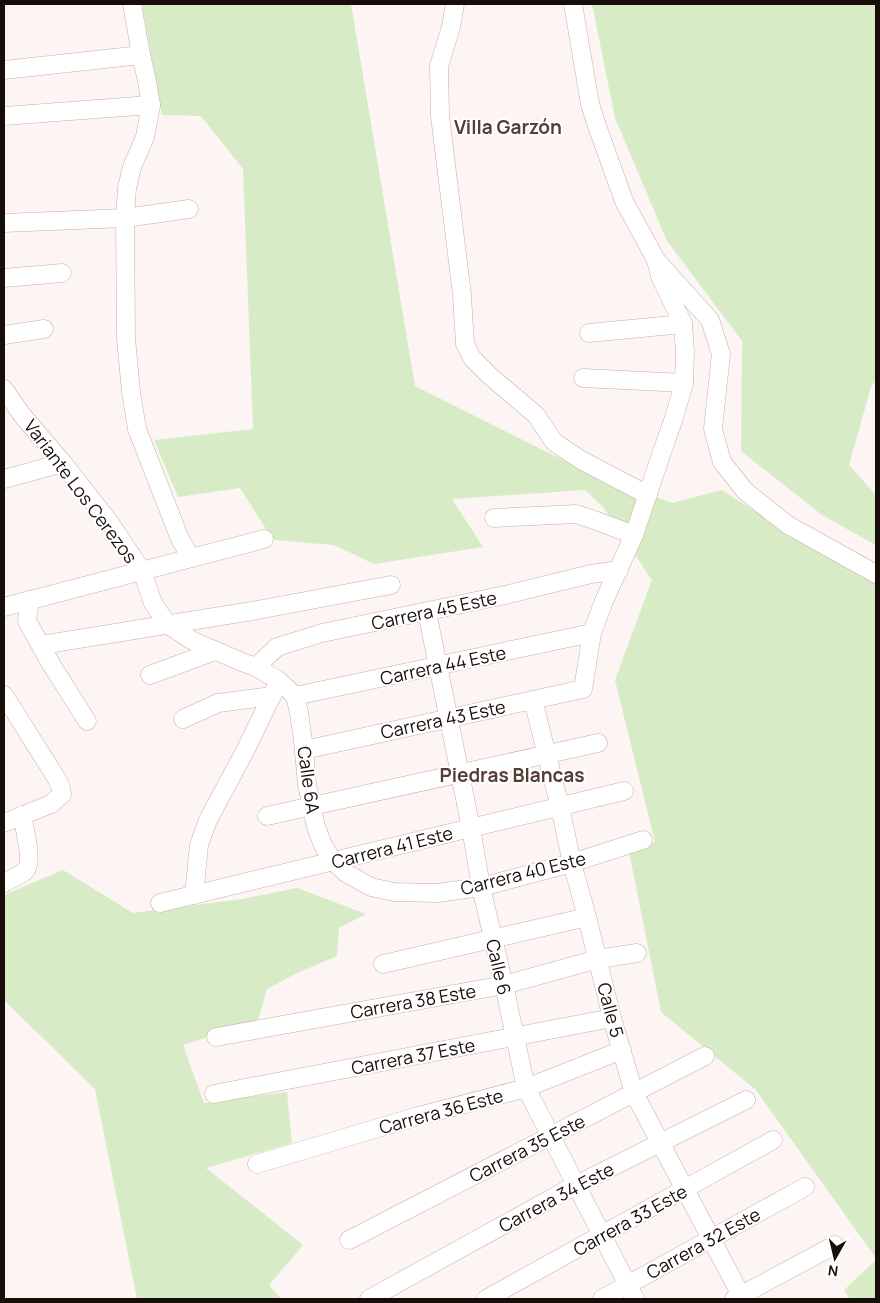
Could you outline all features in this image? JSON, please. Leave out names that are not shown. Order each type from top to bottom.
[{"type":"street","points":[[132,4],[151,105],[145,137],[132,167],[127,188],[126,338],[131,392],[137,429],[180,539],[191,558]]},
{"type":"street","points":[[455,4],[451,27],[439,66],[440,116],[462,294],[465,344],[472,358],[490,376],[536,415],[554,442],[582,460],[648,494]]},
{"type":"street","points":[[573,4],[590,104],[624,201],[656,260],[710,320],[721,354],[713,429],[722,462],[745,491],[788,525],[876,574]]},
{"type":"street","points":[[4,70],[141,55]]},
{"type":"street","points":[[4,116],[151,105]]},
{"type":"street","points":[[4,223],[126,218],[189,209]]},
{"type":"street","points":[[592,633],[604,601],[634,535],[684,383],[685,352],[683,324],[660,276],[656,260]]},
{"type":"street","points":[[4,278],[62,273]]},
{"type":"street","points":[[590,333],[683,324]]},
{"type":"street","points":[[4,335],[44,329]]},
{"type":"street","points":[[583,378],[684,383]]},
{"type":"street","name":"Variante Los Cerezos","points":[[4,389],[22,415],[110,523],[142,571],[153,603],[168,625],[193,642],[256,667],[275,689],[294,696]]},
{"type":"street","points":[[4,479],[63,463]]},
{"type":"street","points":[[494,518],[576,514],[634,535]]},
{"type":"street","points":[[4,607],[264,539]]},
{"type":"street","name":"Carrera 45 Este","points":[[256,667],[277,647],[322,633],[505,595],[591,574],[619,570]]},
{"type":"street","points":[[41,645],[252,612],[391,585]]},
{"type":"street","points":[[30,600],[27,621],[51,664],[87,720]]},
{"type":"street","name":"Calle 6","points":[[427,612],[471,828],[481,887],[526,1088],[631,1292]]},
{"type":"street","name":"Carrera 44 Este","points":[[294,696],[592,633]]},
{"type":"street","name":"Carrera 43 Este","points":[[304,750],[582,689],[592,633]]},
{"type":"street","points":[[150,675],[215,651]]},
{"type":"street","points":[[183,719],[218,703],[275,689]]},
{"type":"street","points":[[194,895],[199,845],[208,820],[246,750],[275,689]]},
{"type":"street","points":[[4,695],[61,788],[62,794],[51,804],[4,823]]},
{"type":"street","name":"Calle 6A","points":[[294,696],[299,713],[307,784],[316,827],[323,845],[333,861]]},
{"type":"street","name":"Calle 5","points":[[533,700],[572,863],[612,1018],[634,1093],[710,1238],[739,1298]]},
{"type":"street","points":[[267,816],[598,743]]},
{"type":"street","name":"Carrera 41 Este","points":[[160,903],[624,791]]},
{"type":"street","points":[[4,883],[25,871],[29,866],[22,815]]},
{"type":"street","name":"Carrera 40 Este","points":[[333,861],[346,873],[371,887],[394,892],[437,893],[481,887],[572,863],[643,840]]},
{"type":"street","points":[[383,964],[587,917]]},
{"type":"street","name":"Carrera 38 Este","points":[[216,1037],[504,985],[598,959],[637,953]]},
{"type":"street","name":"Carrera 37 Este","points":[[214,1094],[612,1018]]},
{"type":"street","name":"Carrera 36 Este","points":[[257,1164],[414,1117],[526,1088],[622,1050]]},
{"type":"street","name":"Carrera 35 Este","points":[[349,1240],[705,1056]]},
{"type":"street","name":"Carrera 34 Este","points":[[369,1299],[576,1185],[746,1100]]},
{"type":"street","name":"Carrera 33 Este","points":[[486,1299],[773,1140]]},
{"type":"street","name":"Carrera 32 Este","points":[[602,1299],[631,1292],[710,1238],[805,1187]]},
{"type":"street","points":[[739,1298],[835,1245]]},
{"type":"green space","points":[[142,4],[351,4],[415,386],[569,463],[672,503],[722,490],[770,521],[876,582],[876,1258],[756,1090],[661,1012],[629,852],[655,842],[615,680],[652,580],[603,507],[585,490],[452,499],[483,547],[374,564],[334,545],[273,540],[240,488],[178,497],[154,440],[253,429],[243,169],[201,116],[162,115]]},
{"type":"green space","points":[[592,4],[876,4],[876,380],[871,387],[849,465],[876,495],[876,545],[822,515],[741,451],[742,341],[667,241],[615,118]]},
{"type":"green space","points":[[63,870],[133,913],[242,899],[297,888],[366,914],[339,928],[337,956],[295,974],[267,989],[258,1020],[183,1045],[204,1103],[287,1092],[292,1143],[206,1168],[303,1245],[269,1285],[281,1299],[137,1299],[95,1089],[4,1000],[4,895]]},
{"type":"green space","points":[[876,1260],[876,1299],[850,1299],[844,1290]]},
{"type":"district","name":"Villa Garzón","points":[[508,127]]},
{"type":"district","name":"Piedras Blancas","points":[[512,775]]}]
